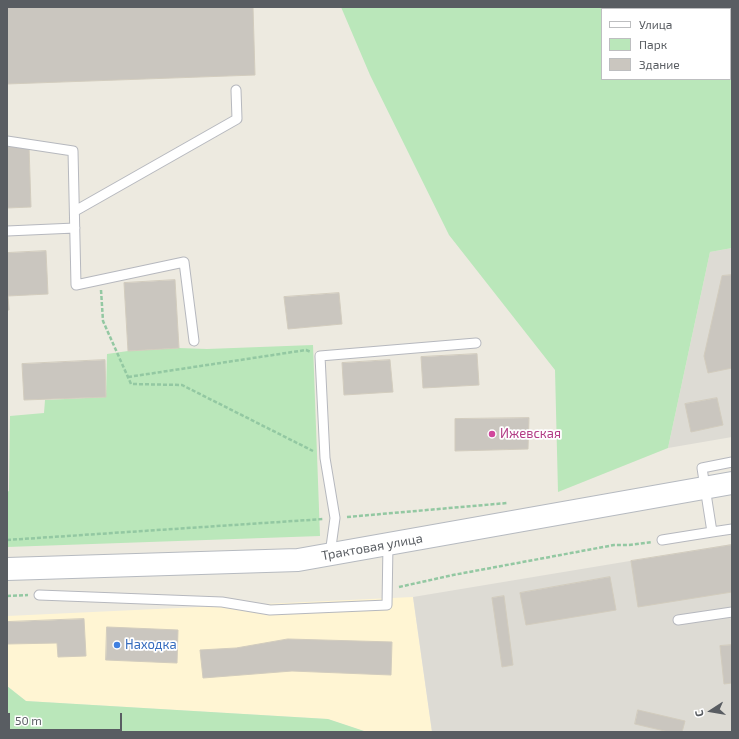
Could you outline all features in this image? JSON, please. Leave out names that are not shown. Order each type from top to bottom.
[{"type":"street","name":"Трактовая улица","points":[[7,569],[298,560],[732,483]]},
{"type":"lane","points":[[75,211],[237,119],[236,90]]},
{"type":"lane","points":[[7,141],[73,151],[76,285],[184,262],[194,341]]},
{"type":"lane","points":[[7,231],[75,228]]},
{"type":"lane","points":[[330,554],[335,518],[325,458],[320,356],[476,343]]},
{"type":"lane","points":[[712,532],[702,468],[732,462]]},
{"type":"lane","points":[[662,540],[732,529]]},
{"type":"lane","points":[[39,595],[222,602],[270,610],[387,605],[388,544]]},
{"type":"lane","points":[[678,620],[732,612]]},
{"type":"path","points":[[100,280],[103,321],[131,384],[182,385],[325,458]]},
{"type":"path","points":[[128,377],[306,350],[320,356]]},
{"type":"path","points":[[7,540],[302,521],[507,503]]},
{"type":"path","points":[[388,590],[453,575],[614,545],[629,545],[662,540]]},
{"type":"path","points":[[7,596],[39,595]]},
{"type":"shaded area","points":[[732,248],[732,437],[668,448],[710,252]]},
{"type":"shaded area","points":[[732,544],[732,732],[432,732],[413,597]]},
{"type":"shaded area","points":[[413,597],[432,732],[367,732],[328,719],[26,701],[7,686],[7,616]]},
{"type":"green space","points":[[341,7],[732,7],[732,248],[710,252],[668,448],[558,492],[555,370],[449,235],[370,75]]},
{"type":"green space","points":[[313,345],[320,536],[7,547],[7,492],[9,491],[10,416],[44,413],[45,400],[106,397],[107,354],[128,351],[179,348],[207,349]]},
{"type":"green space","points":[[7,686],[26,701],[328,719],[367,732],[7,732]]},
{"type":"building","points":[[7,7],[253,7],[255,75],[7,84]]},
{"type":"building","points":[[29,146],[31,207],[7,208],[7,147]]},
{"type":"building","points":[[46,251],[48,294],[8,296],[9,310],[7,310],[7,253]]},
{"type":"building","points":[[732,275],[732,368],[708,373],[704,356],[722,276]]},
{"type":"building","points":[[175,280],[179,348],[128,351],[124,283]]},
{"type":"building","points":[[339,293],[342,324],[288,329],[284,297]]},
{"type":"building","points":[[477,354],[479,385],[423,388],[421,357]]},
{"type":"building","points":[[105,360],[106,397],[24,400],[22,364]]},
{"type":"building","points":[[390,360],[393,392],[344,395],[342,363]]},
{"type":"building","points":[[717,398],[723,425],[691,432],[685,404]]},
{"type":"building","name":"Ижевская","points":[[529,418],[528,449],[455,451],[455,419]]},
{"type":"building","points":[[732,545],[732,592],[638,607],[631,561]]},
{"type":"building","points":[[610,577],[616,610],[526,625],[520,593]]},
{"type":"building","points":[[504,596],[513,665],[502,667],[492,598]]},
{"type":"building","points":[[84,619],[86,656],[58,657],[57,643],[7,644],[7,622]]},
{"type":"building","points":[[107,627],[178,630],[177,663],[106,660]]},
{"type":"building","points":[[288,639],[392,642],[391,675],[292,671],[203,678],[200,650],[236,648]]},
{"type":"building","points":[[732,645],[732,683],[724,684],[720,646]]},
{"type":"building","points":[[638,710],[685,721],[682,732],[669,732],[635,724]]},
{"type":"place","name":"Ижевская","points":[[492,434]]},
{"type":"place","name":"Находка","points":[[117,645]]}]
